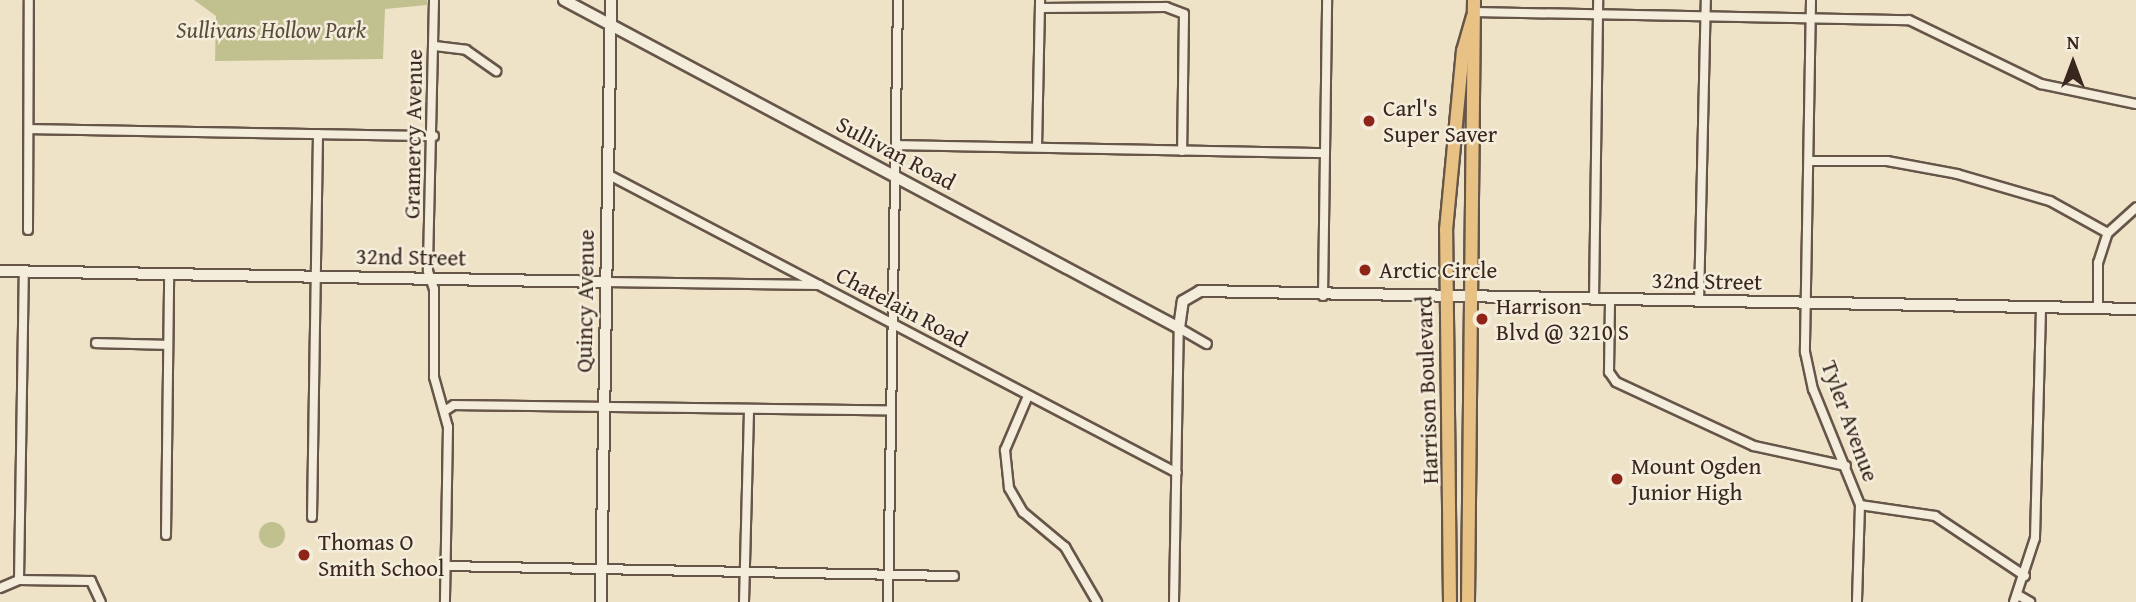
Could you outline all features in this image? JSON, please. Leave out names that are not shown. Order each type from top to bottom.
[{"type":"main road","name":"Harrison Boulevard","points":[[1450,602],[1444,298],[1463,51],[1474,6]]},
{"type":"main road","name":"Harrison Boulevard","points":[[1468,602],[1474,298],[1474,6]]},
{"type":"street","points":[[28,230],[29,0]]},
{"type":"street","name":"Gramercy Avenue","points":[[434,0],[431,279],[434,377],[446,410],[445,602]]},
{"type":"street","name":"Sullivan Road","points":[[564,0],[1207,344]]},
{"type":"street","name":"Quincy Avenue","points":[[601,602],[611,0]]},
{"type":"street","points":[[888,602],[898,0]]},
{"type":"street","points":[[1323,296],[1326,0]]},
{"type":"street","points":[[1594,300],[1598,0]]},
{"type":"street","points":[[1699,302],[1706,0]]},
{"type":"street","name":"Tyler Avenue","points":[[1811,0],[1805,352],[1813,389],[1860,505],[1857,602]]},
{"type":"street","points":[[1037,147],[1040,4],[1166,8],[1184,14],[1182,151]]},
{"type":"street","points":[[1474,6],[1598,14],[1909,20],[2041,84],[2136,104]]},
{"type":"street","points":[[435,46],[467,50],[496,71]]},
{"type":"street","points":[[29,129],[433,136]]},
{"type":"street","points":[[312,517],[318,134]]},
{"type":"street","points":[[896,145],[1325,153]]},
{"type":"street","points":[[1809,161],[1887,161],[1957,174],[2050,201],[2108,233]]},
{"type":"street","name":"Chatelain Road","points":[[609,175],[1177,473]]},
{"type":"street","points":[[2098,308],[2098,263],[2108,233],[2136,208]]},
{"type":"street","name":"32nd Street","points":[[0,271],[821,285]]},
{"type":"street","points":[[19,580],[24,272]]},
{"type":"street","points":[[166,535],[169,274]]},
{"type":"street","name":"32nd Street","points":[[1179,328],[1183,302],[1193,292],[2136,309]]},
{"type":"street","points":[[1610,301],[1609,372],[1616,382],[1754,446],[1846,466]]},
{"type":"street","points":[[2030,602],[2016,598],[2035,538],[2041,309]]},
{"type":"street","points":[[1174,602],[1179,328]]},
{"type":"street","points":[[96,343],[168,345]]},
{"type":"street","points":[[1028,396],[1004,450],[1009,488],[1023,512],[1065,547],[1097,602]]},
{"type":"street","points":[[446,410],[454,405],[749,412],[891,410]]},
{"type":"street","points":[[744,602],[749,412]]},
{"type":"street","points":[[1860,505],[1935,516],[2025,576]]},
{"type":"street","points":[[445,566],[954,576]]},
{"type":"street","points":[[0,588],[19,580],[91,581],[101,602]]},
{"type":"green space","name":"Sullivans Hollow Park","points":[[194,0],[427,0],[427,5],[385,9],[383,59],[215,61],[216,16]]},
{"type":"green space","points":[[272,522],[281,526],[285,535],[281,544],[272,548],[263,544],[259,535],[263,526]]},
{"type":"place","name":"Carl's Super Saver","points":[[1369,121]]},
{"type":"place","name":"Arctic Circle","points":[[1365,270]]},
{"type":"place","name":"Harrison Blvd @ 3210 S","points":[[1482,319]]},
{"type":"place","name":"Mount Ogden Junior High","points":[[1617,479]]},
{"type":"place","name":"Thomas O Smith School","points":[[304,555]]}]
